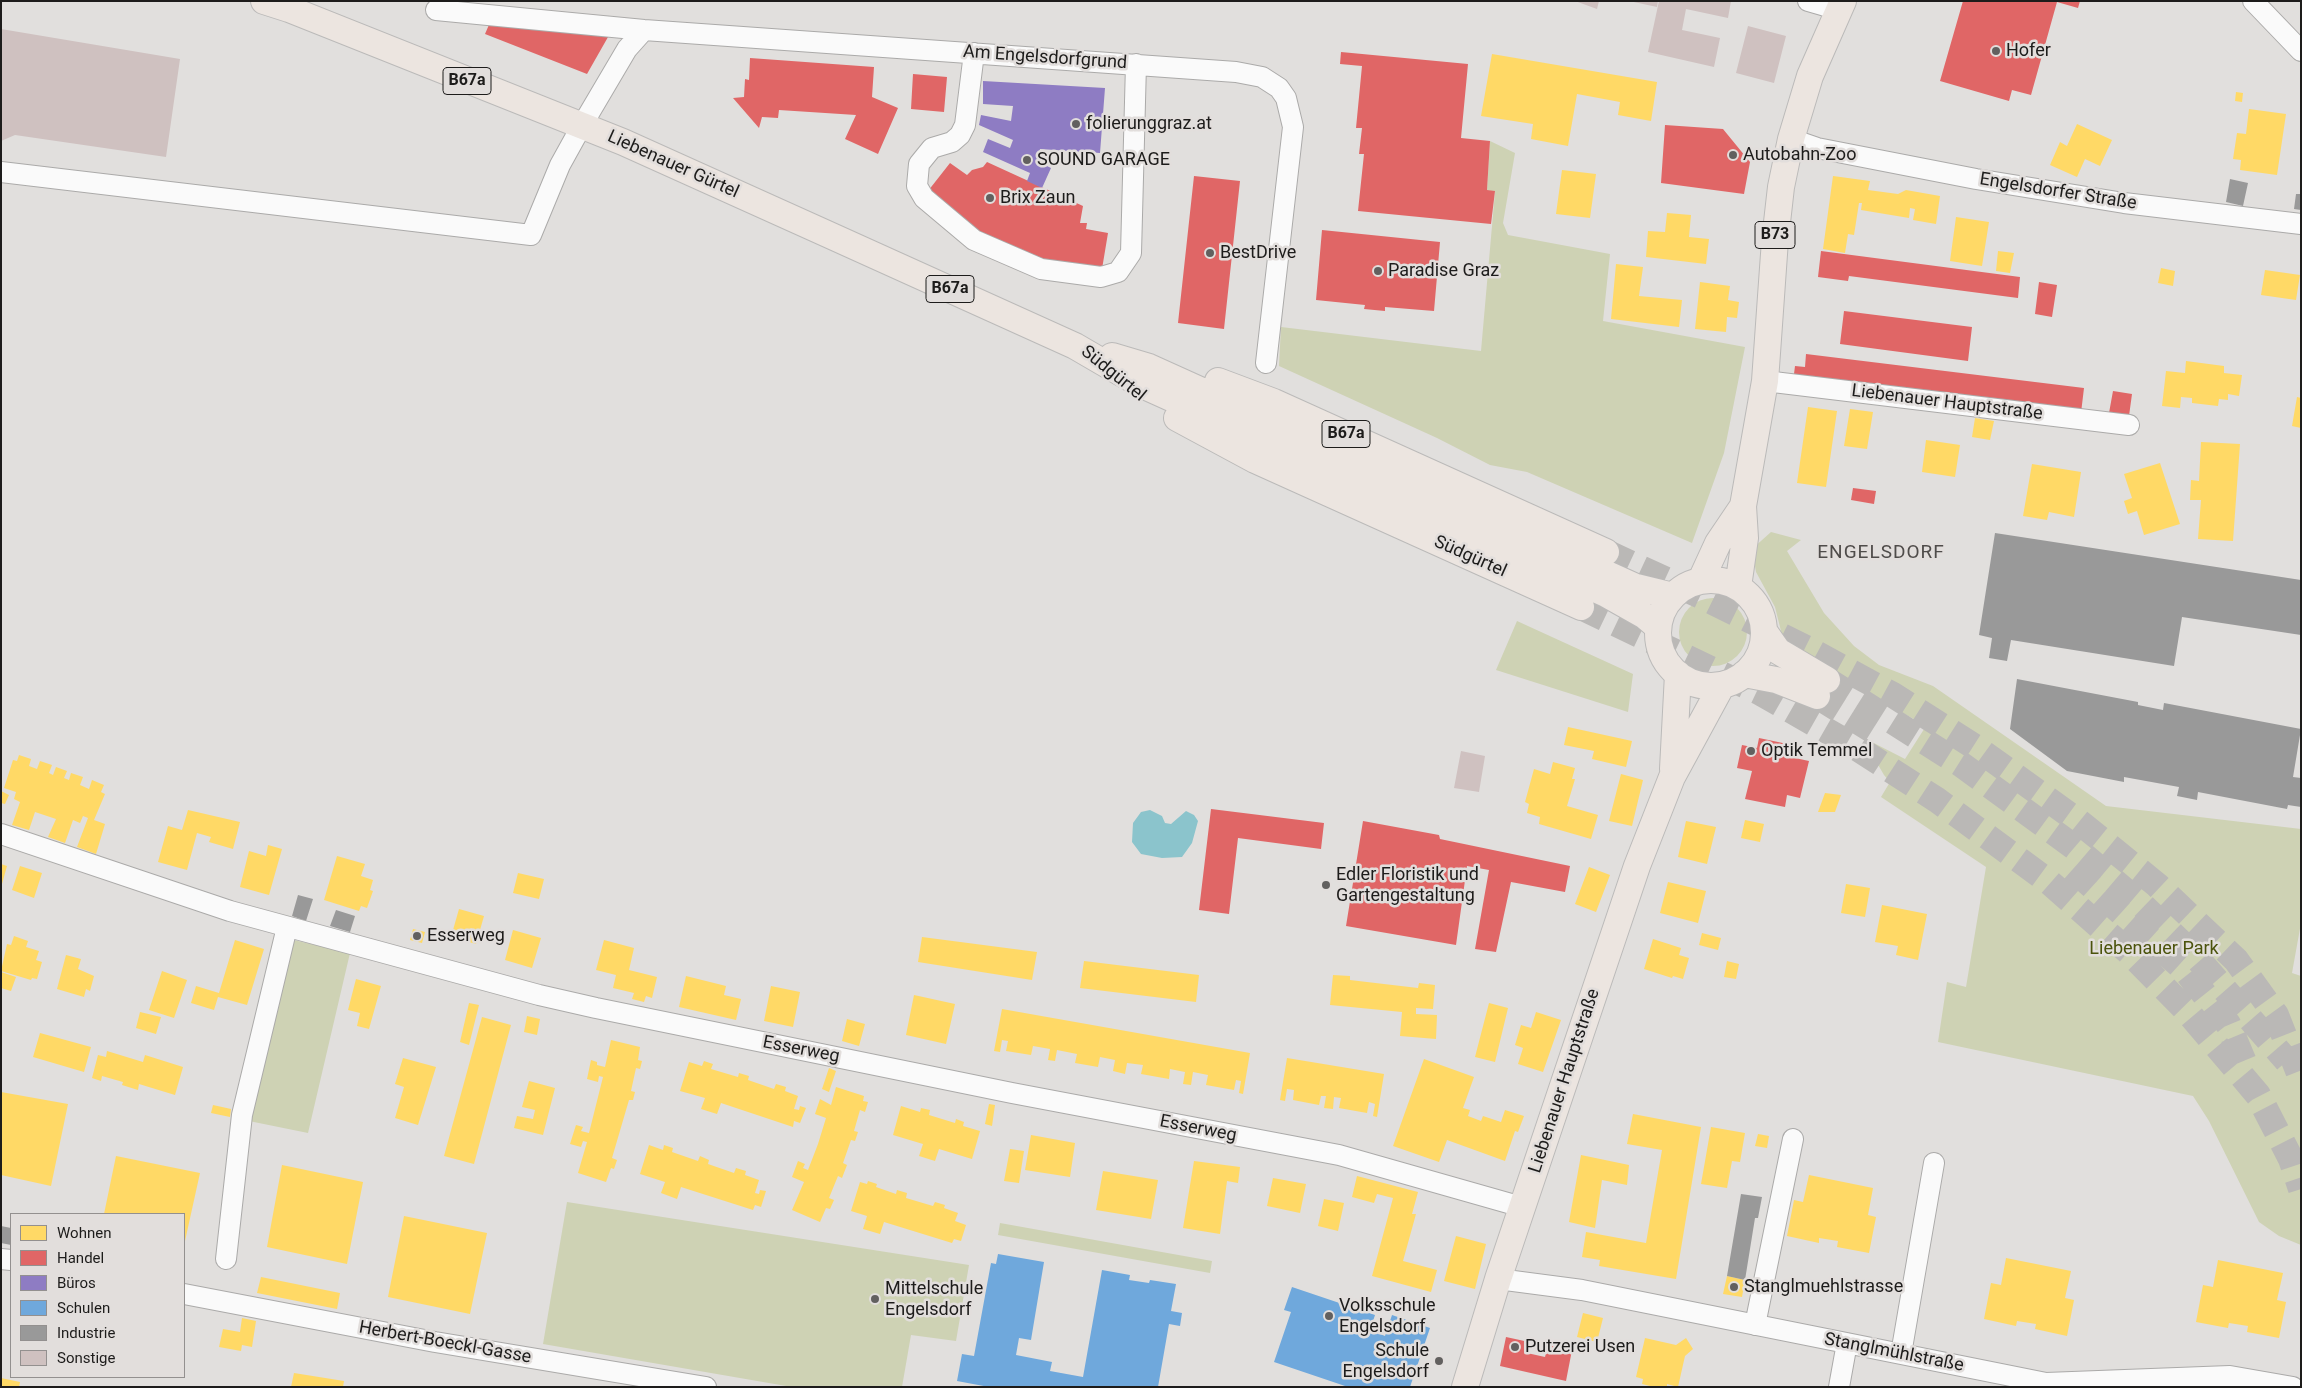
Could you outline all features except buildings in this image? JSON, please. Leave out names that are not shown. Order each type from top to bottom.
[{"type":"main road","name":"Liebenauer Gürtel","points":[[264,1],[289,9],[632,146],[1075,346]]},
{"type":"main road","name":"B73","points":[[1738,587],[1745,538],[1743,506],[1765,381],[1775,240],[1781,186],[1791,139],[1810,76],[1841,6]]},
{"type":"main road","name":"Südgürtel","points":[[1075,346],[1153,356],[1274,402],[1606,552]]},
{"type":"main road","name":"Südgürtel","points":[[1075,346],[1138,397],[1255,460],[1581,607]]},
{"type":"main road","points":[[1075,346],[1149,367],[1636,587],[1673,596]]},
{"type":"main road","points":[[1075,346],[1142,385],[1606,594],[1646,616],[1658,627]]},
{"type":"main road","name":"B73","points":[[1701,580],[1718,543],[1743,506]]},
{"type":"main road","points":[[1733,680],[1755,663],[1762,649],[1764,631],[1758,607],[1749,595],[1738,587],[1726,582],[1701,580],[1681,589],[1673,596],[1663,610],[1658,627],[1662,653],[1678,674],[1698,684],[1733,680],[1776,680],[1822,688],[1778,651],[1764,631]]},
{"type":"main road","name":"Liebenauer Hauptstraße","points":[[1672,777],[1678,674]]},
{"type":"main road","name":"Liebenauer Hauptstraße","points":[[1465,1387],[1498,1279],[1637,866],[1672,777],[1733,680]]},
{"type":"street","points":[[1808,1],[1841,6]]},
{"type":"street","points":[[2253,1],[2301,50]]},
{"type":"street","name":"Am Engelsdorfgrund","points":[[436,10],[644,30],[1136,64],[1252,74],[1271,81],[1286,98],[1292,119],[1292,146],[1266,363]]},
{"type":"street","points":[[1,172],[531,235],[560,165],[581,126],[627,49],[644,30]]},
{"type":"street","points":[[974,53],[965,125],[960,135],[952,142],[932,148],[919,164],[917,186],[924,198],[974,240],[1041,269],[1101,278],[1118,272],[1131,253],[1136,64]]},
{"type":"street","name":"Engelsdorfer Straße","points":[[1791,139],[1818,148],[1976,179],[2124,203],[2301,224]]},
{"type":"street","name":"Liebenauer Hauptstraße","points":[[1765,381],[2129,425]]},
{"type":"street","name":"Esserweg","points":[[1,834],[230,911],[596,1008],[1012,1093],[1339,1155],[1522,1207]]},
{"type":"street","points":[[226,1259],[242,1115],[287,926]]},
{"type":"street","points":[[1755,1325],[1793,1139]]},
{"type":"street","points":[[1901,1354],[1934,1164]]},
{"type":"street","name":"Stanglmühlstraße","points":[[1498,1279],[1582,1290],[2046,1383],[2230,1376],[2293,1387]]},
{"type":"street","name":"Herbert-Boeckl-Gasse","points":[[185,1294],[426,1340],[706,1387]]},
{"type":"street","points":[[1839,1387],[1847,1344]]},
{"type":"green space","points":[[1490,141],[1515,153],[1503,223],[1508,235],[1610,254],[1603,321],[1745,347],[1724,453],[1692,543],[1527,472],[1490,465],[1437,438],[1279,366],[1281,327],[1481,351],[1495,192],[1487,190]]},
{"type":"green space","name":"Liebenauer Park","points":[[1771,532],[1801,540],[1787,551],[1824,613],[1854,646],[1879,665],[1933,686],[2106,806],[2301,829],[2301,923],[2292,973],[2301,976],[2301,1245],[2279,1236],[2259,1222],[2209,1121],[2193,1096],[1938,1042],[1947,982],[1966,987],[1986,867],[1881,797],[1890,782],[1862,737],[1905,759],[1926,726],[1825,669],[1783,639],[1775,607],[1756,572],[1752,549]]},
{"type":"green space","points":[[1713,598],[1726,601],[1737,608],[1744,619],[1747,632],[1744,645],[1737,656],[1726,663],[1713,666],[1700,663],[1689,656],[1682,645],[1679,632],[1682,619],[1689,608],[1700,601]]},
{"type":"green space","points":[[1517,621],[1633,674],[1628,712],[1496,670]]},
{"type":"green space","points":[[289,939],[350,953],[308,1133],[249,1121]]},
{"type":"green space","points":[[567,1202],[969,1265],[956,1341],[911,1335],[902,1387],[792,1387],[543,1344]]},
{"type":"green space","points":[[1000,1223],[1212,1261],[1210,1273],[998,1235]]},
{"type":"water","points":[[1150,810],[1162,816],[1165,823],[1171,824],[1186,811],[1194,815],[1198,821],[1192,843],[1182,857],[1162,858],[1141,854],[1132,842],[1133,823],[1141,812]]},
{"type":"tunnel","points":[[1606,552],[1808,649],[1893,695],[1975,747],[2078,821],[2157,885],[2236,960],[2276,1015],[2301,1078]]},
{"type":"tunnel","points":[[1581,607],[1759,692],[1857,748],[1937,800],[2048,881],[2130,953],[2187,1011],[2258,1095],[2291,1159],[2301,1189]]},
{"type":"tunnel","points":[[1827,680],[1962,765],[2074,847],[2142,905],[2196,957],[2287,1061]]},
{"type":"tunnel","points":[[1817,696],[1883,737]]},
{"type":"tunnel","points":[[2073,869],[2186,971],[2228,1024],[2248,1072]]},
{"type":"place","name":"Hofer","points":[[1996,51]]},
{"type":"place","name":"folierunggraz.at","points":[[1076,124]]},
{"type":"place","name":"Autobahn-Zoo","points":[[1733,155]]},
{"type":"place","name":"SOUND GARAGE","points":[[1027,160]]},
{"type":"place","name":"Brix Zaun","points":[[990,198]]},
{"type":"place","name":"BestDrive","points":[[1210,253]]},
{"type":"place","name":"Paradise Graz","points":[[1378,271]]},
{"type":"place","name":"Optik Temmel","points":[[1751,751]]},
{"type":"place","name":"Edler Floristik und Gartengestaltung","points":[[1326,885]]},
{"type":"place","name":"Esserweg","points":[[417,936]]},
{"type":"place","name":"Stanglmuehlstrasse","points":[[1734,1287]]},
{"type":"place","name":"Mittelschule Engelsdorf","points":[[875,1299]]},
{"type":"place","name":"Volksschule Engelsdorf","points":[[1329,1316]]},
{"type":"place","name":"Putzerei Usen","points":[[1515,1347]]},
{"type":"place","name":"Schule Engelsdorf","points":[[1439,1361]]},
{"type":"district","name":"ENGELSDORF","points":[[1881,553]]}]
